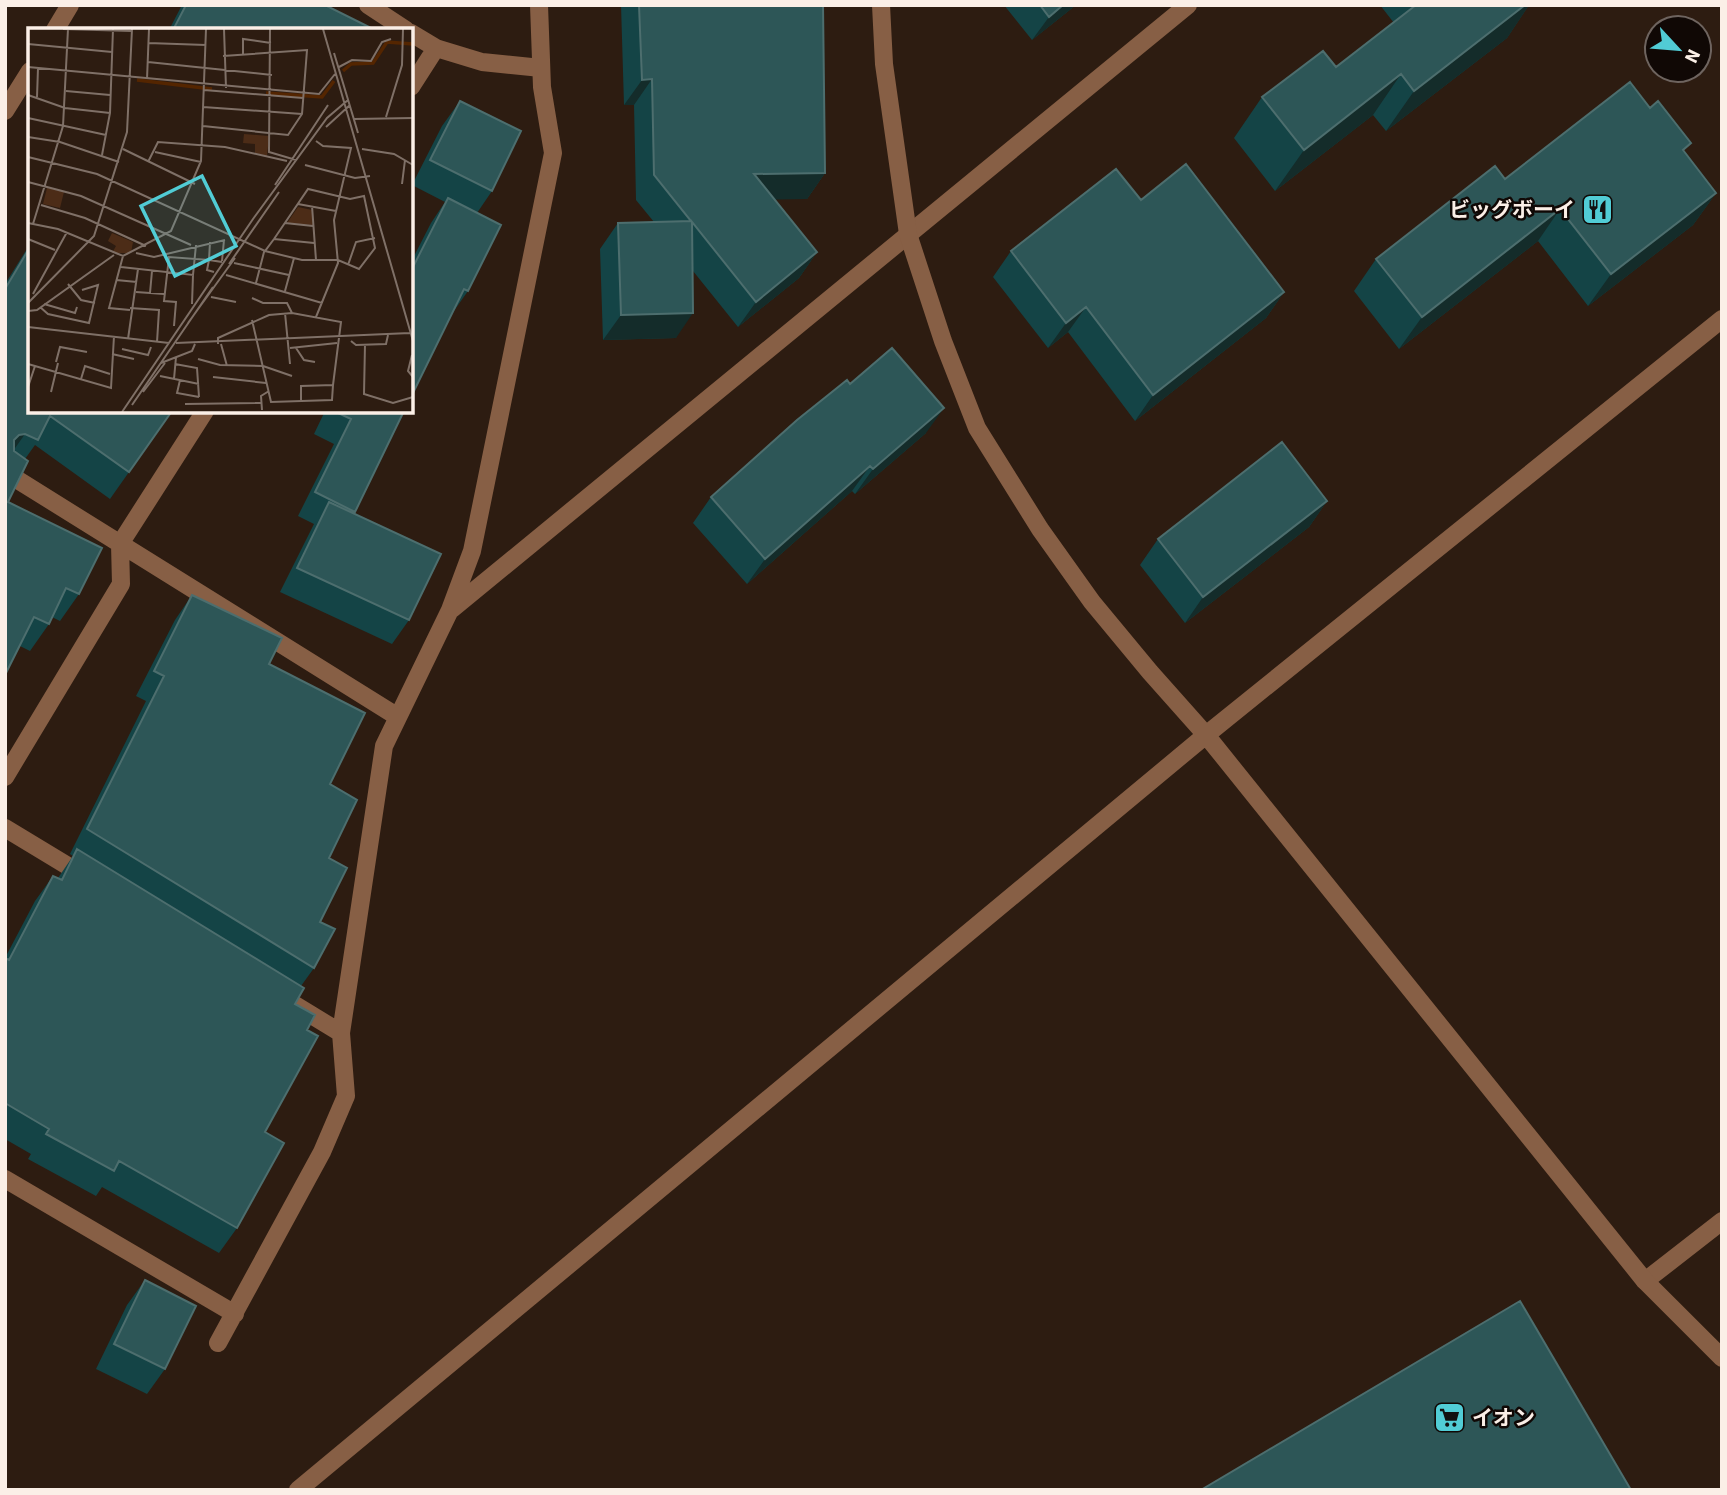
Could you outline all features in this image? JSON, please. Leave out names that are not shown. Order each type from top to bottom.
[{"type":"street","points":[[56,28],[70,5]]},
{"type":"street","points":[[368,5],[403,28]]},
{"type":"street","points":[[218,1343],[322,1152],[346,1096],[341,1033],[384,746],[450,610],[472,551],[553,153],[542,87],[539,5]]},
{"type":"street","points":[[881,5],[884,64],[908,234],[943,341],[977,428],[1040,529],[1092,602],[1150,673],[1206,735],[1645,1281],[1722,1358]]},
{"type":"street","points":[[450,610],[1188,5]]},
{"type":"street","points":[[413,34],[436,48],[482,62],[541,68]]},
{"type":"street","points":[[413,84],[436,48]]},
{"type":"street","points":[[5,111],[28,74]]},
{"type":"street","points":[[298,1490],[1206,735],[1722,319]]},
{"type":"street","points":[[5,777],[121,584],[120,544],[204,413]]},
{"type":"street","points":[[5,472],[398,717]]},
{"type":"street","points":[[5,828],[98,885]]},
{"type":"street","points":[[283,998],[341,1033]]},
{"type":"street","points":[[5,1179],[235,1314]]},
{"type":"street","points":[[1645,1281],[1722,1221]]},
{"type":"building","points":[[186,5],[325,5],[371,28],[174,28]]},
{"type":"building","points":[[639,5],[823,5],[825,173],[754,174],[817,252],[756,302],[692,222],[693,313],[621,315],[618,223],[691,221],[654,175],[652,79],[642,80]]},
{"type":"building","points":[[1040,5],[1063,5],[1049,17]]},
{"type":"building","points":[[1416,5],[1525,5],[1414,91],[1401,74],[1304,150],[1262,97],[1323,51],[1336,67]]},
{"type":"building","points":[[1630,82],[1650,108],[1658,101],[1691,143],[1683,150],[1716,193],[1611,274],[1560,209],[1422,317],[1376,259],[1495,166],[1505,179]]},
{"type":"building","points":[[460,101],[521,131],[492,191],[430,160]]},
{"type":"building","points":[[1186,164],[1284,292],[1153,395],[1086,307],[1066,323],[1011,251],[1116,169],[1141,200]]},
{"type":"building","points":[[448,198],[501,225],[468,291],[464,289],[413,393],[413,267]]},
{"type":"building","points":[[28,250],[28,413],[171,413],[129,472],[50,416],[38,440],[25,434],[14,440],[14,451],[28,461],[8,502],[102,548],[79,594],[66,588],[49,624],[34,617],[5,675],[5,289]]},
{"type":"building","points":[[892,348],[944,408],[873,469],[870,466],[765,559],[711,497],[797,420],[847,380],[850,384]]},
{"type":"building","points":[[338,413],[403,413],[355,512],[315,492],[351,419]]},
{"type":"building","points":[[1282,442],[1327,501],[1203,597],[1158,539]]},
{"type":"building","points":[[329,502],[441,554],[409,620],[297,568]]},
{"type":"building","points":[[192,595],[282,638],[269,664],[365,713],[330,784],[357,800],[329,858],[347,868],[320,922],[335,929],[314,968],[87,829],[164,676],[154,671]]},
{"type":"building","points":[[77,849],[304,988],[295,1004],[315,1015],[307,1030],[318,1036],[265,1132],[284,1143],[237,1228],[119,1161],[114,1171],[46,1134],[49,1129],[5,1103],[5,958],[9,960],[53,876],[62,880]]},
{"type":"building","points":[[145,1280],[196,1306],[165,1369],[114,1344]]},
{"type":"building","points":[[1520,1301],[1631,1490],[1201,1490]]},
{"type":"place","name":"ビッグボーイ","points":[[1598,210]]},
{"type":"place","name":"イオン","points":[[1449,1418]]}]
